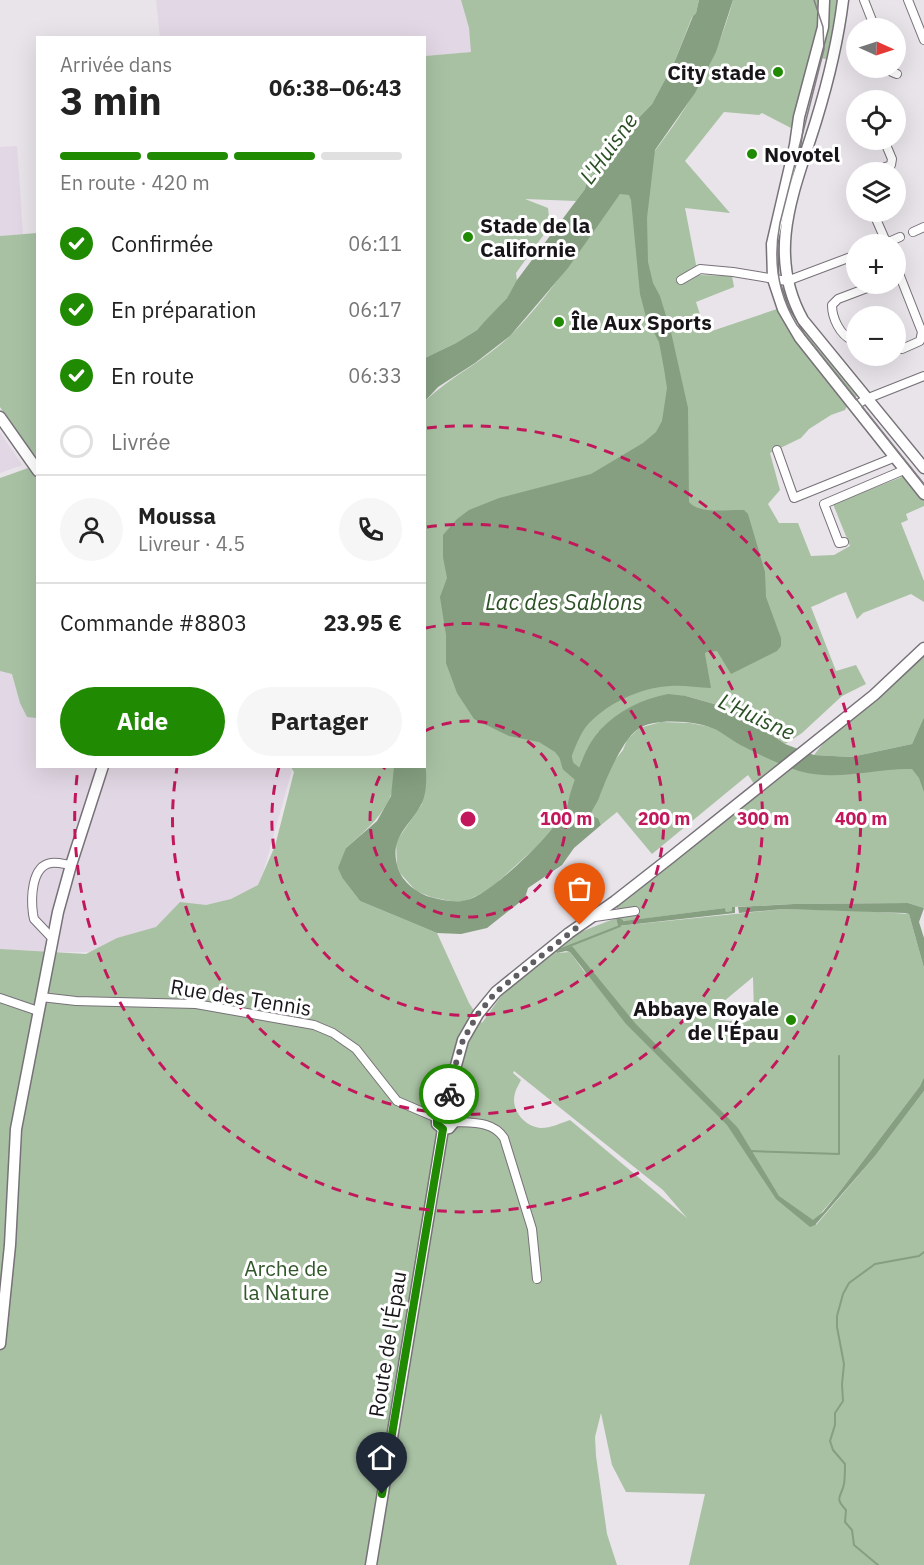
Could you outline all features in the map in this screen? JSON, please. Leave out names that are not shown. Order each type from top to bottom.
[{"type":"street","points":[[824,0],[823,27],[799,117],[795,145],[772,244],[772,279],[783,309],[800,338],[855,406],[893,458],[924,494]]},
{"type":"street","points":[[843,0],[828,72],[786,226],[784,261],[787,281],[795,306],[803,320],[866,399],[883,415],[924,468]]},
{"type":"street","points":[[864,0],[871,18]]},
{"type":"street","points":[[908,0],[924,40]]},
{"type":"street","points":[[912,232],[923,231]]},
{"type":"street","points":[[681,280],[700,269],[787,281],[846,259]]},
{"type":"street","points":[[906,291],[922,332],[920,341],[906,347]]},
{"type":"street","points":[[846,337],[832,312],[832,304],[851,294]]},
{"type":"street","points":[[855,406],[866,399],[924,376]]},
{"type":"street","points":[[0,417],[36,468]]},
{"type":"street","points":[[777,450],[794,498],[893,458]]},
{"type":"street","points":[[844,542],[839,543],[824,504],[904,470]]},
{"type":"street","points":[[447,1112],[452,1080],[463,1040],[478,1014],[496,992],[568,933],[670,858],[874,695],[924,648]]},
{"type":"street","points":[[0,1344],[16,1129],[56,920],[70,865],[102,768]]},
{"type":"street","points":[[52,938],[34,919],[32,909],[37,875],[42,867],[49,863],[70,865]]},
{"type":"street","points":[[592,917],[635,910]]},
{"type":"street","points":[[39,924],[56,920]]},
{"type":"street","name":"Rue des Tennis","points":[[41,997],[76,1001],[196,1004],[314,1025],[333,1032],[356,1048],[397,1101],[437,1118]]},
{"type":"street","points":[[0,998],[38,1011]]},
{"type":"street","points":[[447,1112],[453,1116],[454,1122],[449,1128],[443,1129],[437,1124],[437,1118],[440,1113],[447,1112]]},
{"type":"street","points":[[454,1122],[491,1126],[504,1138],[532,1229],[537,1279]]},
{"type":"street","name":"Route de l'Épau","points":[[371,1565],[443,1129]]},
{"type":"shaded area","points":[[156,0],[461,0],[469,28],[472,52],[426,56],[426,36],[160,36]]},
{"type":"shaded area","points":[[17,146],[23,234],[0,236],[0,147]]},
{"type":"shaded area","points":[[0,432],[22,465],[0,473]]},
{"type":"shaded area","points":[[36,471],[36,768],[290,768],[292,770],[259,887],[157,932],[102,952],[56,952],[46,955],[0,957],[0,478]]},
{"type":"green space","points":[[461,0],[699,0],[696,13],[692,17],[674,63],[652,104],[628,129],[587,181],[585,189],[576,201],[525,199],[548,208],[550,226],[516,273],[517,281],[507,298],[477,330],[426,358],[426,56],[471,52],[469,28]]},
{"type":"green space","points":[[733,0],[819,0],[820,22],[793,129],[762,113],[759,115],[724,112],[685,161],[730,213],[685,208],[698,275],[732,276],[734,287],[696,302],[706,333],[777,309],[797,341],[847,406],[845,410],[831,415],[809,429],[801,438],[770,453],[780,490],[768,504],[779,523],[798,523],[811,556],[834,555],[850,546],[833,504],[907,475],[924,497],[924,506],[906,514],[908,520],[901,523],[924,581],[924,602],[911,594],[863,613],[857,619],[846,592],[811,607],[836,671],[856,665],[866,684],[842,696],[802,733],[785,744],[735,710],[686,696],[598,732],[582,760],[566,808],[554,827],[535,848],[490,889],[466,901],[450,901],[431,897],[416,891],[400,873],[397,865],[396,842],[422,804],[426,768],[426,400],[508,338],[553,286],[619,194],[680,116],[711,61],[727,22]]},
{"type":"green space","points":[[827,0],[840,0],[829,60],[817,57]]},
{"type":"green space","points":[[36,233],[36,463],[0,407],[0,236]]},
{"type":"green space","points":[[785,288],[858,394],[856,397],[852,398],[793,321],[780,291]]},
{"type":"green space","points":[[34,466],[36,469],[36,718],[27,717],[20,703],[12,674],[0,671],[0,478]]},
{"type":"green space","points":[[924,655],[924,717],[912,744],[851,757],[814,755],[829,736]]},
{"type":"green space","points":[[661,722],[690,723],[711,727],[806,763],[906,756],[924,739],[924,908],[908,903],[794,904],[733,907],[733,911],[726,912],[725,908],[620,920],[615,901],[757,788],[748,775],[652,854],[617,812],[601,825],[598,818],[590,816],[615,760],[627,740],[639,728]]},
{"type":"green space","name":"Arche de la Nature","points":[[291,768],[394,768],[392,792],[381,813],[346,848],[343,879],[360,901],[437,933],[469,1003],[482,1023],[501,996],[554,950],[557,953],[570,952],[586,974],[572,946],[557,951],[555,947],[573,935],[616,918],[618,926],[783,909],[909,914],[924,968],[924,1077],[920,1086],[841,1190],[816,1219],[816,1225],[875,1156],[924,1091],[924,1565],[689,1565],[705,1494],[626,1492],[612,1465],[601,1413],[595,1437],[596,1456],[607,1534],[617,1565],[0,1565],[0,949],[86,954],[117,938],[156,927],[180,902],[206,905],[231,899],[258,885],[275,846],[294,772]],"holes":[[[753,977],[754,1013],[750,1012],[750,1020],[745,1022],[719,1020],[717,1007]],[[514,1071],[663,1190],[687,1218],[570,1120],[541,1128],[524,1121],[515,1106],[515,1093],[521,1080],[513,1073]]]},
{"type":"water","name":"Lac des Sablons","points":[[699,0],[733,0],[716,52],[695,93],[655,150],[647,218],[648,262],[653,283],[660,296],[671,332],[688,408],[689,502],[700,509],[744,510],[748,514],[765,572],[766,597],[781,638],[781,646],[777,651],[731,674],[717,651],[706,652],[711,688],[659,687],[623,699],[602,712],[585,728],[566,766],[555,752],[539,742],[509,736],[474,719],[457,693],[446,663],[446,635],[440,597],[447,578],[443,557],[443,535],[457,519],[469,510],[499,498],[591,474],[643,443],[656,432],[662,421],[667,388],[659,342],[646,317],[640,294],[629,195],[620,194],[568,268],[510,336],[475,363],[438,387],[426,400],[426,358],[477,330],[507,298],[517,280],[585,189],[587,181],[628,129],[652,104],[674,63],[696,13]]},
{"type":"water","points":[[668,694],[686,696],[735,710],[785,744],[814,755],[851,757],[912,744],[924,717],[924,792],[919,778],[912,769],[841,775],[813,774],[792,769],[767,758],[709,727],[677,722],[655,723],[646,725],[632,734],[616,760],[591,816],[598,818],[601,825],[574,848],[562,865],[528,888],[525,898],[487,928],[461,934],[437,933],[360,901],[343,879],[338,868],[346,848],[377,821],[391,796],[394,768],[426,768],[424,799],[398,840],[396,848],[400,873],[411,886],[430,897],[458,901],[478,896],[506,875],[536,847],[560,819],[566,809],[582,759],[600,730],[615,717],[649,699]]},
{"type":"water","points":[[908,903],[924,908],[919,922],[924,938],[924,968],[909,914],[783,909],[739,913],[738,907],[794,904]]},
{"type":"water","points":[[732,907],[735,907],[735,913],[618,926],[616,918],[624,921],[725,908],[726,912],[732,911]]},
{"type":"water","points":[[572,946],[635,1023],[738,1128],[779,1196],[813,1220],[823,1212],[841,1190],[920,1086],[924,1077],[924,1091],[875,1156],[815,1225],[810,1227],[776,1199],[727,1125],[626,1024],[570,952],[557,953],[554,948],[558,951]]},
{"type":"waterway","points":[[564,751],[568,766],[588,783]]},
{"type":"waterway","points":[[559,950],[620,926]]},
{"type":"waterway","points":[[750,1151],[839,1154],[839,1056]]},
{"type":"waterway","points":[[878,1565],[854,1545],[852,1530],[845,1522],[846,1510],[839,1500],[844,1484],[845,1464],[833,1450],[830,1441],[835,1425],[835,1413],[843,1401],[844,1364],[837,1316],[843,1294],[849,1283],[875,1264],[919,1256],[924,1252]]},
{"type":"tram line","points":[[814,0],[823,27],[824,49],[780,223],[777,250],[778,276],[785,301],[797,325],[924,484]]},
{"type":"way so far","points":[[449,1094],[463,1040],[478,1014],[496,992],[580,925]]},
{"type":"place","name":"City stade","points":[[778,72]]},
{"type":"place","name":"Novotel","points":[[752,154]]},
{"type":"place","name":"Stade de la Californie","points":[[468,237]]},
{"type":"place","name":"Île Aux Sports","points":[[559,322]]},
{"type":"place","name":"Abbaye Royale de l'Épau","points":[[791,1020]]},
{"type":"route","points":[[382,1494],[443,1129],[437,1124],[437,1118],[440,1113],[447,1112],[449,1094]]},
{"type":"water label","name":"L'Huisne","points":[[608,148]]},
{"type":"water label","name":"L'Huisne","points":[[757,716]]}]
